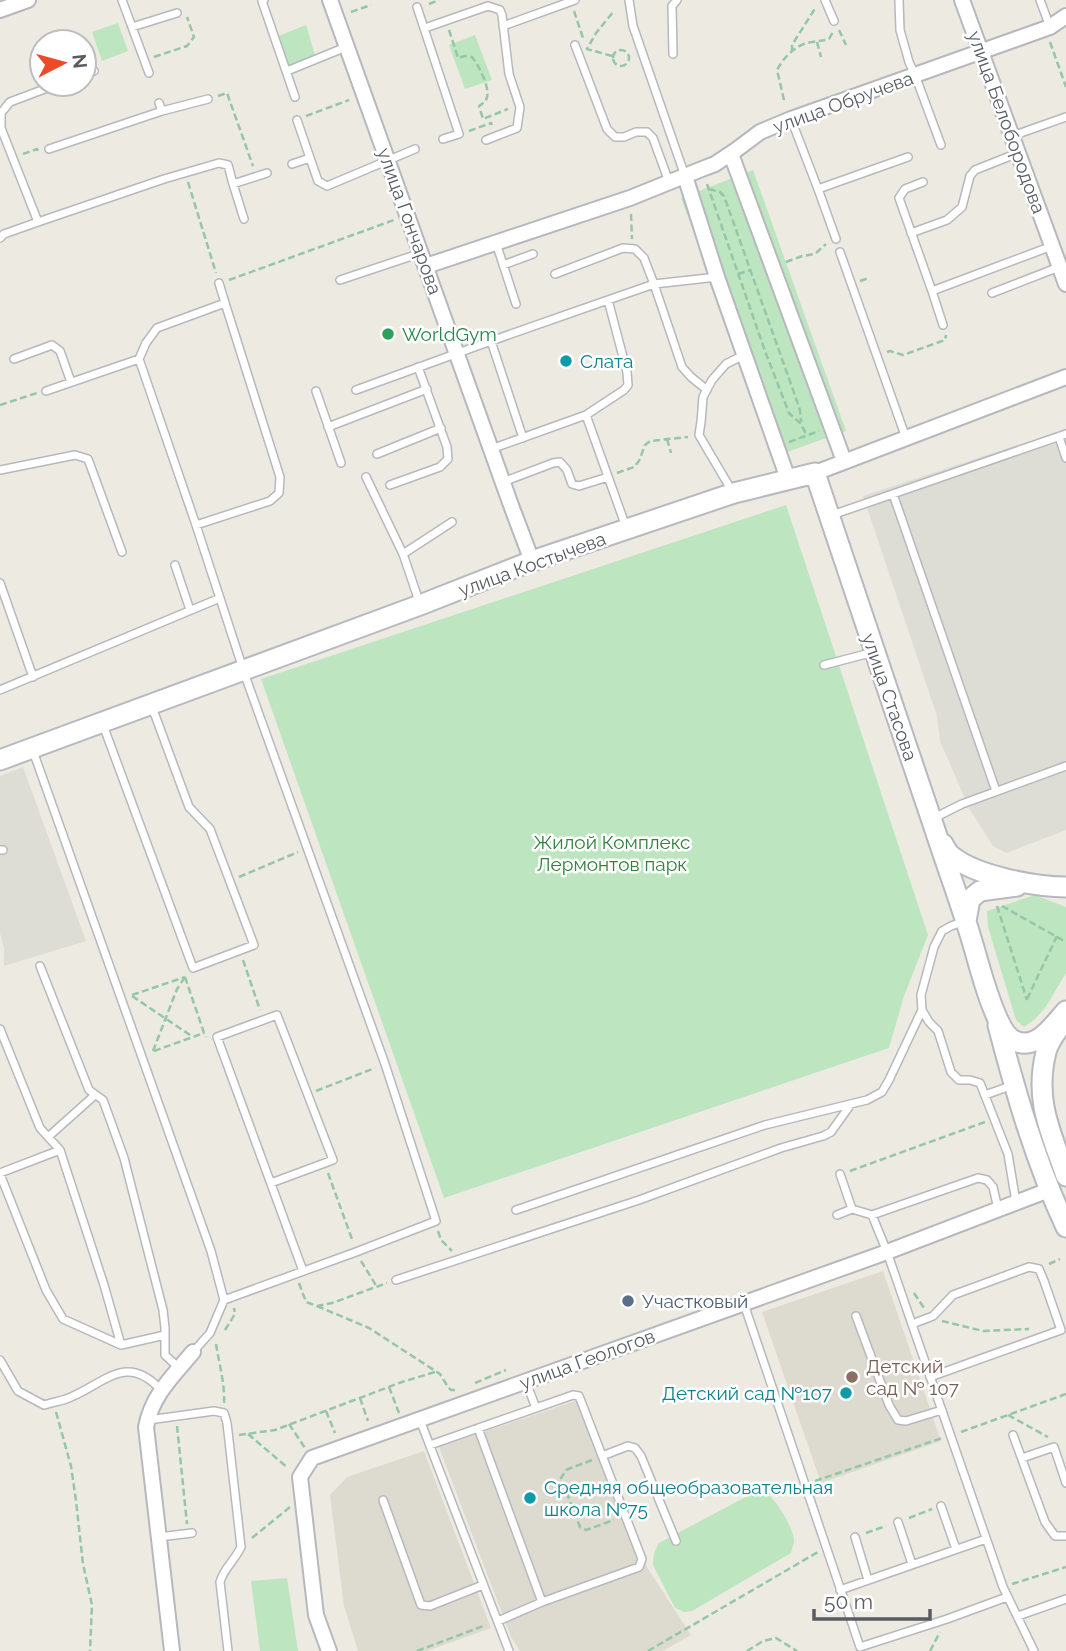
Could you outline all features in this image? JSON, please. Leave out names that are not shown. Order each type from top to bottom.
[{"type":"street","points":[[5,6],[28,0]]},
{"type":"street","name":"улица Гончарова","points":[[330,0],[532,561]]},
{"type":"street","name":"улица Белобородова","points":[[962,0],[1066,284]]},
{"type":"street","name":"улица Обручева","points":[[424,260],[496,243],[630,198],[715,164],[760,132],[791,119],[1047,28],[1066,17]]},
{"type":"street","points":[[731,154],[844,461]]},
{"type":"street","points":[[685,176],[717,277],[788,479]]},
{"type":"street","name":"улица Костычева","points":[[0,760],[532,561],[734,493],[815,473],[1066,377]]},
{"type":"street","name":"улица Стасова","points":[[815,473],[966,920],[1014,1085],[1049,1190],[1066,1227]]},
{"type":"street","points":[[933,825],[950,856],[966,866],[1066,893]]},
{"type":"street","points":[[966,920],[970,899],[980,891],[1014,886],[1066,887]]},
{"type":"street","points":[[996,1017],[1007,1036],[1016,1042],[1026,1043],[1036,1041],[1066,1013]]},
{"type":"street","points":[[1066,1013],[1046,1050],[1041,1092],[1043,1111],[1066,1176]]},
{"type":"street","name":"улица Геологов","points":[[312,1458],[887,1252],[1049,1190]]},
{"type":"street","points":[[172,1651],[146,1427],[153,1404],[161,1390],[192,1352]]},
{"type":"street","points":[[312,1458],[300,1477],[316,1615],[329,1651]]},
{"type":"lane","points":[[122,0],[149,72]]},
{"type":"lane","points":[[264,0],[262,1],[295,97]]},
{"type":"lane","points":[[503,26],[575,0]]},
{"type":"lane","points":[[629,0],[633,26],[685,176]]},
{"type":"lane","points":[[673,54],[672,6],[677,0]]},
{"type":"lane","points":[[825,0],[834,21]]},
{"type":"lane","points":[[899,0],[900,30],[909,62],[942,145]]},
{"type":"lane","points":[[1040,0],[1047,28]]},
{"type":"lane","points":[[421,6],[425,28],[459,134],[443,139]]},
{"type":"lane","points":[[425,28],[488,6],[500,10],[509,74],[520,107],[517,128],[486,140]]},
{"type":"lane","points":[[132,27],[181,12]]},
{"type":"lane","points":[[575,45],[607,129],[615,137],[647,132],[653,138],[669,182]]},
{"type":"lane","points":[[286,71],[347,47]]},
{"type":"lane","points":[[28,95],[10,102],[1,113],[1,128],[38,222]]},
{"type":"lane","points":[[49,149],[161,107],[208,99]]},
{"type":"lane","points":[[1012,136],[1066,117]]},
{"type":"lane","points":[[791,119],[836,239]]},
{"type":"lane","points":[[297,120],[318,181],[327,186],[415,149]]},
{"type":"lane","points":[[911,233],[947,219],[962,207],[970,176],[975,170],[1018,153]]},
{"type":"lane","points":[[818,188],[908,157]]},
{"type":"lane","points":[[292,164],[310,158]]},
{"type":"lane","points":[[0,238],[4,234],[38,222],[219,163],[228,165],[244,219]]},
{"type":"lane","points":[[233,184],[267,173]]},
{"type":"lane","points":[[923,182],[905,189],[899,198],[943,325]]},
{"type":"lane","points":[[496,243],[516,304]]},
{"type":"lane","points":[[932,291],[1052,246]]},
{"type":"lane","points":[[555,274],[623,248],[635,249],[644,258],[682,367],[706,390]]},
{"type":"lane","points":[[839,252],[907,439]]},
{"type":"lane","points":[[503,265],[533,254]]},
{"type":"lane","points":[[340,280],[424,260]]},
{"type":"lane","points":[[992,293],[1060,267]]},
{"type":"lane","points":[[356,390],[654,284],[717,277]]},
{"type":"lane","points":[[196,525],[270,501],[279,493],[280,477],[219,283]]},
{"type":"lane","points":[[491,449],[586,415],[624,390],[628,384],[627,372],[608,300]]},
{"type":"lane","points":[[224,1300],[436,1221],[385,1064],[244,670],[139,359],[146,342],[157,328],[225,303]]},
{"type":"lane","points":[[491,341],[523,438]]},
{"type":"lane","points":[[14,359],[52,345],[61,351],[71,382]]},
{"type":"lane","points":[[734,493],[699,435],[706,390],[726,365],[744,355]]},
{"type":"lane","points":[[46,391],[139,359]]},
{"type":"lane","points":[[390,485],[440,467],[447,459],[447,447],[418,367]]},
{"type":"lane","points":[[328,427],[427,389]]},
{"type":"lane","points":[[316,391],[341,463]]},
{"type":"lane","points":[[586,415],[627,530]]},
{"type":"lane","points":[[377,454],[441,428]]},
{"type":"lane","points":[[829,516],[1062,435],[1066,458]]},
{"type":"lane","points":[[0,470],[75,455],[88,458],[122,552]]},
{"type":"lane","points":[[502,482],[553,463],[560,463],[572,484],[579,486],[608,477]]},
{"type":"lane","points":[[366,477],[403,554],[420,605]]},
{"type":"lane","points":[[893,494],[996,792]]},
{"type":"lane","points":[[403,554],[452,522]]},
{"type":"lane","points":[[175,565],[190,610]]},
{"type":"lane","points":[[0,583],[33,677]]},
{"type":"lane","points":[[0,690],[220,598]]},
{"type":"lane","points":[[824,665],[875,652]]},
{"type":"lane","points":[[101,721],[193,968],[254,945],[210,829],[188,807],[149,705]]},
{"type":"lane","points":[[32,748],[211,1251],[224,1300],[211,1333],[192,1352]]},
{"type":"lane","points":[[933,825],[962,804],[1066,766]]},
{"type":"lane","points":[[966,920],[942,932],[934,947],[921,995],[922,1010],[938,1031],[951,1072],[959,1080],[980,1083],[1008,1154],[1016,1202]]},
{"type":"lane","points":[[40,965],[89,1090],[103,1100],[124,1158],[163,1310],[165,1355],[179,1368]]},
{"type":"lane","points":[[516,1210],[765,1125],[867,1100],[882,1091],[889,1080],[922,1010]]},
{"type":"lane","points":[[271,1183],[333,1160],[278,1015],[217,1037],[271,1183],[299,1272]]},
{"type":"lane","points":[[0,1029],[40,1128],[60,1150],[121,1345]]},
{"type":"lane","points":[[985,1095],[1014,1085]]},
{"type":"lane","points":[[48,1137],[94,1095]]},
{"type":"lane","points":[[396,1280],[823,1136],[831,1132],[851,1104]]},
{"type":"lane","points":[[60,1150],[0,1173],[46,1290],[63,1320],[121,1345],[165,1335]]},
{"type":"lane","points":[[840,1174],[852,1209]]},
{"type":"lane","points":[[837,1215],[852,1209],[872,1215],[978,1178],[987,1180],[993,1187],[998,1209]]},
{"type":"lane","points":[[872,1215],[1007,1597],[1034,1651]]},
{"type":"lane","points":[[912,1324],[933,1316],[953,1295],[1029,1267],[1039,1269],[1061,1330],[930,1377]]},
{"type":"lane","points":[[744,1304],[861,1649],[1007,1597]]},
{"type":"lane","points":[[856,1316],[889,1405],[898,1420],[906,1421],[942,1410]]},
{"type":"lane","points":[[0,1360],[18,1391],[44,1405],[71,1397],[116,1374],[134,1372],[161,1390]]},
{"type":"lane","points":[[526,1381],[536,1408]]},
{"type":"lane","points":[[430,1445],[573,1395],[579,1396],[642,1559],[639,1567],[498,1621]]},
{"type":"lane","points":[[148,1420],[214,1411],[224,1413],[241,1547],[237,1557],[222,1573],[220,1582],[228,1651]]},
{"type":"lane","points":[[420,1420],[509,1651]]},
{"type":"lane","points":[[478,1428],[542,1602]]},
{"type":"lane","points":[[1013,1435],[1045,1522],[1055,1536],[1066,1536]]},
{"type":"lane","points":[[602,1456],[628,1446],[635,1448],[641,1456],[676,1541]]},
{"type":"lane","points":[[1022,1458],[1054,1447],[1066,1483]]},
{"type":"lane","points":[[383,1500],[421,1605],[430,1606],[483,1585]]},
{"type":"lane","points":[[941,1506],[956,1549]]},
{"type":"lane","points":[[898,1522],[912,1564]]},
{"type":"lane","points":[[159,1537],[190,1533]]},
{"type":"lane","points":[[855,1537],[868,1580]]},
{"type":"lane","points":[[840,1590],[986,1539]]},
{"type":"lane","points":[[1018,1616],[1066,1599]]},
{"type":"path","points":[[421,6],[439,0]]},
{"type":"path","points":[[792,52],[792,45],[818,0]]},
{"type":"path","points":[[348,13],[371,5]]},
{"type":"path","points":[[612,56],[587,49],[614,11]]},
{"type":"path","points":[[145,61],[187,46],[194,37],[181,12]]},
{"type":"path","points":[[445,21],[458,58],[472,57],[479,65],[488,94],[479,106],[483,119],[505,111]]},
{"type":"path","points":[[784,100],[777,71],[784,59],[798,47],[829,39],[834,32],[834,21]]},
{"type":"path","points":[[834,21],[846,45]]},
{"type":"path","points":[[1047,28],[1066,87]]},
{"type":"path","points":[[817,42],[821,57]]},
{"type":"path","points":[[620,49],[628,53],[629,58],[627,63],[620,66],[612,56],[620,49]]},
{"type":"path","points":[[227,93],[256,176]]},
{"type":"path","points":[[297,120],[355,98]]},
{"type":"path","points":[[479,127],[491,123],[493,129]]},
{"type":"path","points":[[24,153],[37,149],[39,153]]},
{"type":"path","points":[[185,173],[219,283],[398,218]]},
{"type":"path","points":[[705,177],[789,413],[801,424],[807,436]]},
{"type":"path","points":[[709,189],[724,196],[800,410],[801,424]]},
{"type":"path","points":[[630,198],[633,249]]},
{"type":"path","points":[[773,267],[816,254],[829,241],[836,239]]},
{"type":"path","points":[[738,274],[751,270]]},
{"type":"path","points":[[862,281],[869,278]]},
{"type":"path","points":[[890,351],[902,355],[945,340],[943,325]]},
{"type":"path","points":[[0,405],[46,391]]},
{"type":"path","points":[[783,444],[823,429]]},
{"type":"path","points":[[608,477],[634,467],[650,440],[699,435]]},
{"type":"path","points":[[667,439],[671,453]]},
{"type":"path","points":[[230,881],[307,848]]},
{"type":"path","points":[[1057,936],[1027,1000],[996,902],[1057,936],[1066,942]]},
{"type":"path","points":[[239,951],[263,1020]]},
{"type":"path","points":[[153,1051],[177,989],[187,970],[193,968]]},
{"type":"path","points":[[121,999],[185,977]]},
{"type":"path","points":[[185,977],[204,1033],[207,1038],[217,1037]]},
{"type":"path","points":[[132,995],[193,1037]]},
{"type":"path","points":[[141,1056],[204,1033]]},
{"type":"path","points":[[308,1094],[385,1064]]},
{"type":"path","points":[[840,1174],[994,1119]]},
{"type":"path","points":[[324,1163],[356,1252],[377,1287]]},
{"type":"path","points":[[441,1240],[453,1252]]},
{"type":"path","points":[[299,1272],[306,1302],[369,1328],[440,1374],[447,1387],[456,1390]]},
{"type":"path","points":[[317,1306],[396,1280]]},
{"type":"path","points":[[913,1291],[930,1317],[984,1331],[1032,1329]]},
{"type":"path","points":[[222,1335],[235,1314],[233,1297]]},
{"type":"path","points":[[216,1342],[225,1388],[221,1413]]},
{"type":"path","points":[[469,1385],[506,1370]]},
{"type":"path","points":[[228,1436],[275,1430],[435,1371]]},
{"type":"path","points":[[389,1387],[404,1426]]},
{"type":"path","points":[[806,1485],[1066,1394]]},
{"type":"path","points":[[360,1398],[374,1436]]},
{"type":"path","points":[[54,1402],[71,1466],[83,1564],[92,1605],[90,1651]]},
{"type":"path","points":[[326,1410],[341,1448]]},
{"type":"path","points":[[1008,1415],[1049,1437],[1054,1447]]},
{"type":"path","points":[[176,1416],[190,1533]]},
{"type":"path","points":[[289,1424],[312,1458]]},
{"type":"path","points":[[248,1434],[300,1477]]},
{"type":"path","points":[[602,1456],[566,1470],[561,1478],[580,1527],[586,1530],[625,1516]]},
{"type":"path","points":[[241,1547],[303,1496]]},
{"type":"path","points":[[648,1651],[827,1547]]},
{"type":"path","points":[[1025,1580],[1066,1567]]},
{"type":"path","points":[[417,1651],[498,1621]]},
{"type":"path","points":[[747,1651],[763,1641],[776,1639],[797,1651]]},
{"type":"shaded area","points":[[1066,429],[1066,830],[1006,853],[993,846],[969,808],[940,741],[937,716],[863,496]]},
{"type":"shaded area","points":[[23,767],[86,941],[4,966],[4,948],[0,933],[0,776]]},
{"type":"shaded area","name":"Детский сад № 107","points":[[883,1271],[941,1441],[821,1483],[762,1312]]},
{"type":"shaded area","points":[[584,1398],[647,1567],[691,1635],[663,1651],[520,1651],[511,1637],[439,1447]]},
{"type":"shaded area","points":[[424,1451],[491,1628],[427,1651],[358,1651],[344,1606],[330,1495],[347,1477]]},
{"type":"green space","points":[[118,23],[128,51],[102,61],[98,49],[98,30]]},
{"type":"green space","points":[[306,25],[317,62],[289,73],[276,37]]},
{"type":"green space","points":[[475,35],[492,80],[465,89],[449,45]]},
{"type":"green space","points":[[753,170],[846,431],[776,456],[681,198]]},
{"type":"green space","name":"Жилой Комплекс Лермонтов парк","points":[[786,505],[928,935],[904,996],[889,1048],[444,1198],[261,679]]},
{"type":"green space","points":[[1035,895],[1066,907],[1066,973],[1045,1008],[1024,1027],[1016,1020],[988,927],[987,911]]},
{"type":"green space","points":[[763,1491],[778,1505],[788,1521],[794,1542],[791,1553],[692,1611],[684,1612],[675,1608],[653,1565],[654,1553],[659,1543],[755,1492]]},
{"type":"green space","points":[[287,1578],[298,1651],[260,1651],[251,1581]]},
{"type":"place","name":"WorldGym","points":[[388,334]]},
{"type":"place","name":"Слата","points":[[566,361]]},
{"type":"place","name":"Участковый","points":[[628,1301]]},
{"type":"place","name":"Детский сад № 107","points":[[852,1377]]},
{"type":"place","name":"Детский сад №107","points":[[846,1393]]},
{"type":"place","name":"Средняя общеобразовательная школа №75","points":[[530,1498]]}]
